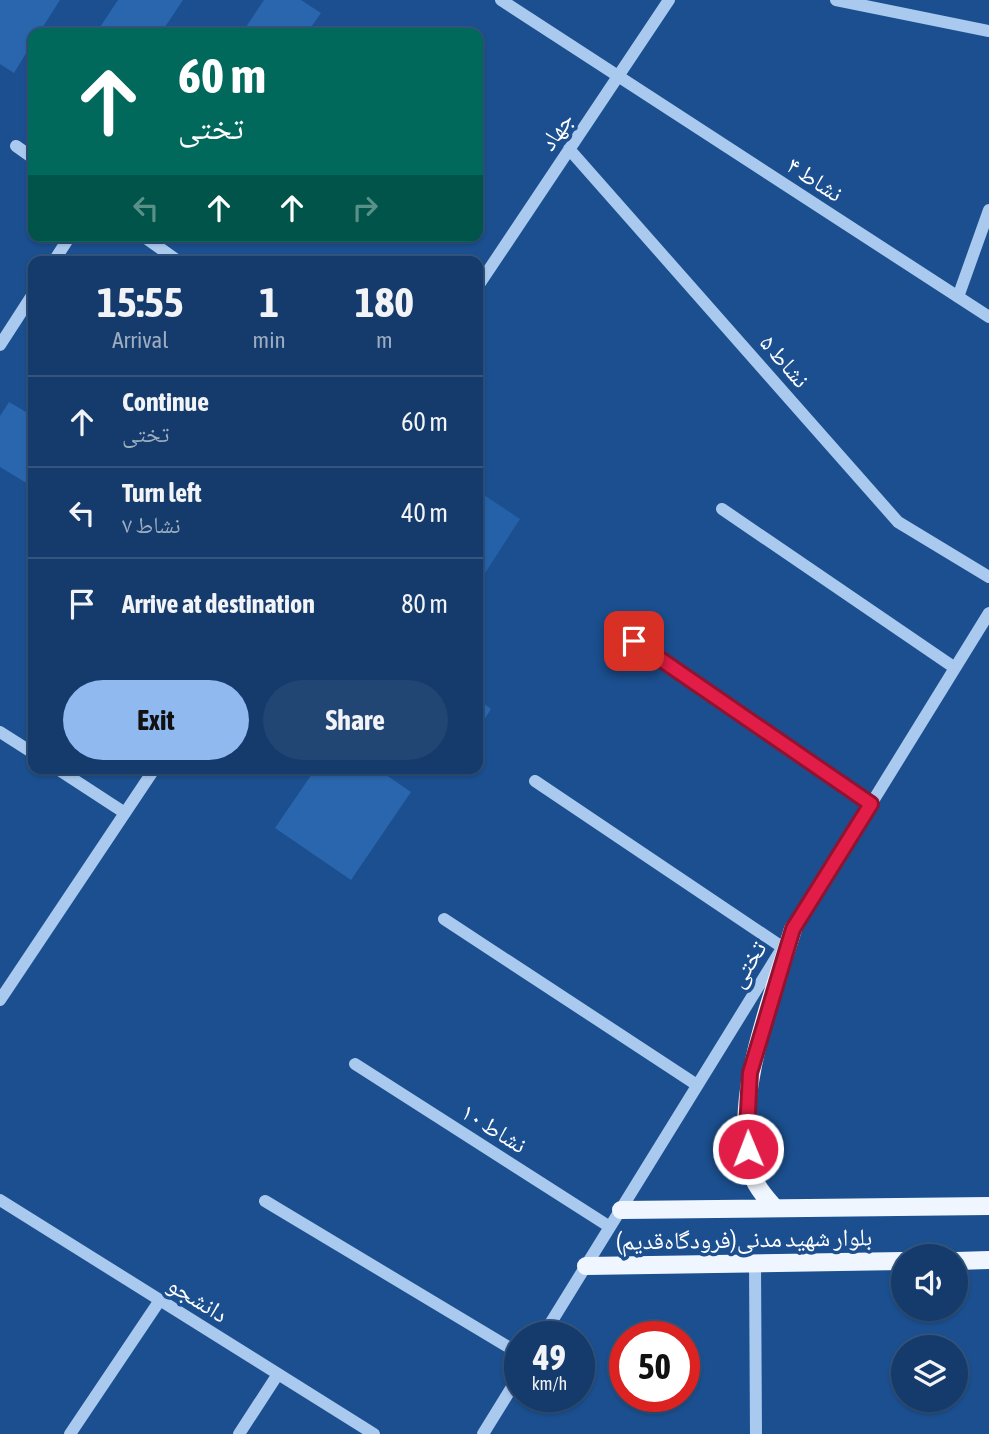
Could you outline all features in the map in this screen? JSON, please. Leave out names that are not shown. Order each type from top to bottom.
[{"type":"main road","points":[[775,1208],[760,1192],[750,1168],[747,1130],[750,1073],[793,929]]},
{"type":"main road","name":"بلوار شهید مدنی(فرودگاه‌قدیم)","points":[[621,1210],[989,1206]]},
{"type":"main road","points":[[968,1261],[989,1260]]},
{"type":"main road","name":"بلوار شهید مدنی(فرودگاه‌قدیم)","points":[[586,1265],[891,1261]]},
{"type":"street","name":"نشاط ۴","points":[[501,0],[989,317]]},
{"type":"street","name":"جهاد","points":[[483,278],[669,0]]},
{"type":"street","points":[[836,0],[989,31]]},
{"type":"street","points":[[16,146],[28,154]]},
{"type":"street","name":"نشاط ۵","points":[[569,149],[898,522],[989,577]]},
{"type":"street","points":[[958,297],[989,210]]},
{"type":"street","points":[[152,242],[171,256]]},
{"type":"street","points":[[0,345],[28,301]]},
{"type":"street","points":[[722,509],[954,668]]},
{"type":"street","name":"تختی","points":[[552,1321],[989,613]]},
{"type":"street","points":[[634,641],[871,804]]},
{"type":"street","points":[[0,732],[28,750]]},
{"type":"street","points":[[65,774],[125,813]]},
{"type":"street","points":[[0,1000],[151,774]]},
{"type":"street","points":[[535,781],[782,947]]},
{"type":"street","points":[[444,919],[697,1085]]},
{"type":"street","name":"نشاط ۱۰","points":[[355,1064],[610,1227]]},
{"type":"street","name":"دانشجو","points":[[0,1200],[374,1434]]},
{"type":"street","points":[[265,1201],[504,1344]]},
{"type":"street","points":[[755,1263],[756,1434]]},
{"type":"street","points":[[70,1434],[160,1300]]},
{"type":"street","points":[[239,1434],[278,1374]]},
{"type":"street","points":[[483,1434],[504,1400]]},
{"type":"shaded area","points":[[483,494],[520,519],[483,576]]},
{"type":"building","points":[[0,0],[60,0],[42,28],[28,28],[28,50],[14,73],[0,64]]},
{"type":"building","points":[[118,0],[183,0],[164,28],[99,28]]},
{"type":"building","points":[[264,0],[301,0],[321,13],[310,28],[245,28]]},
{"type":"building","points":[[9,402],[28,413],[28,484],[0,467],[0,416]]},
{"type":"building","points":[[483,703],[491,709],[483,721]]},
{"type":"building","points":[[312,774],[385,774],[411,792],[351,880],[275,828]]},
{"type":"route","points":[[634,641],[871,804],[793,929],[750,1073],[748,1149]]}]
